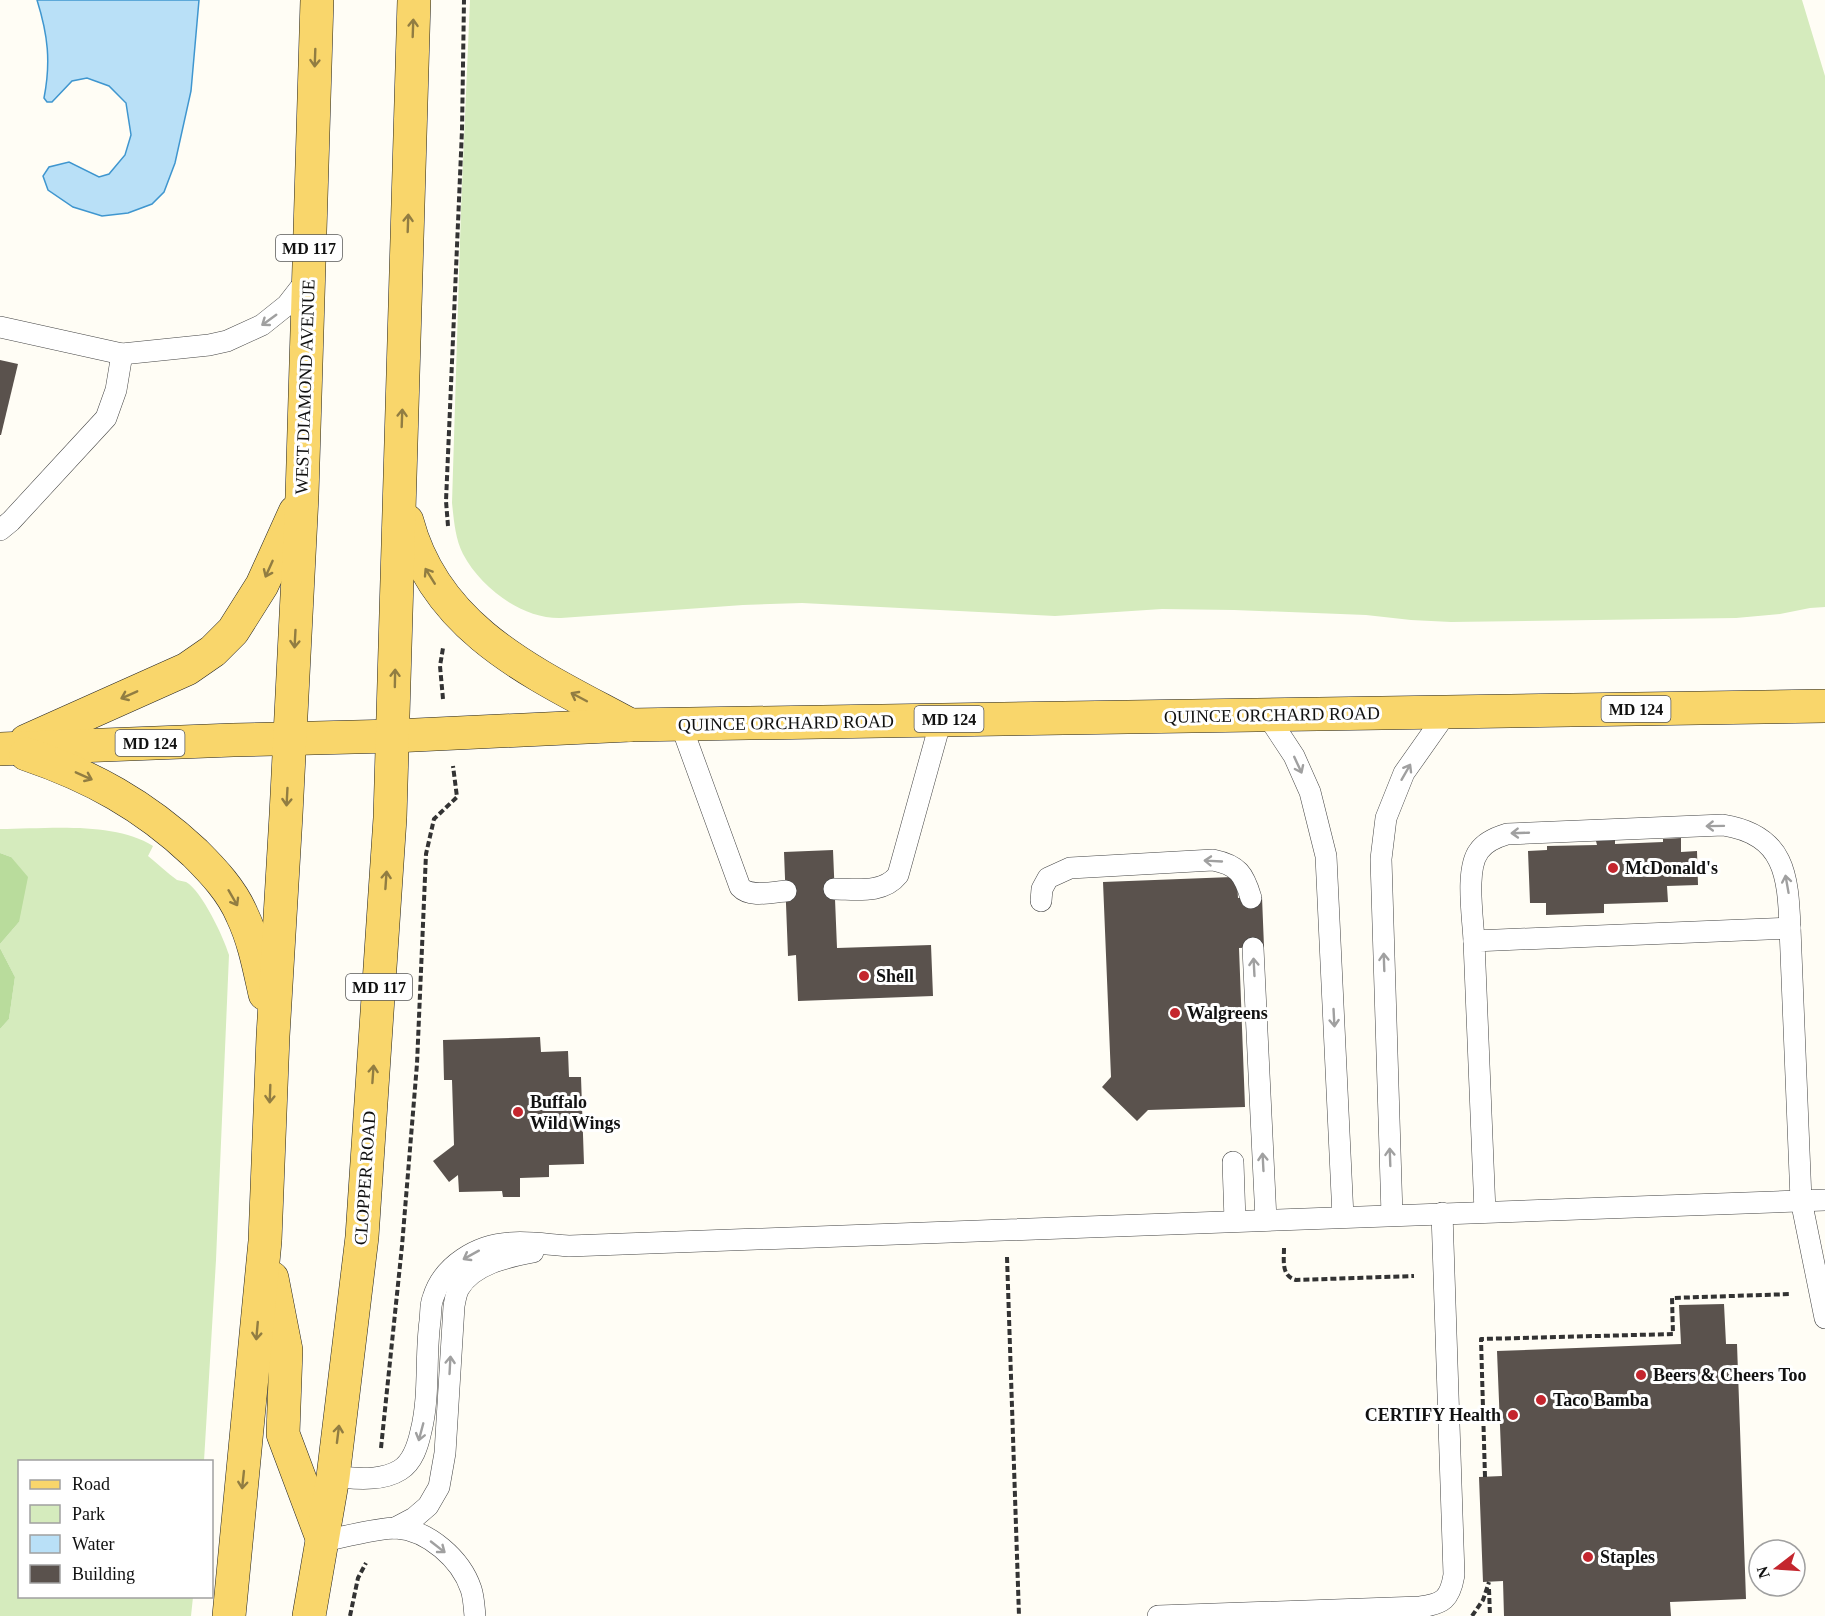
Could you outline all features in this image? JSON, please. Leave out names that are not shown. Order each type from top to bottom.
[{"type":"main road","name":"WEST DIAMOND AVENUE","points":[[291,738],[302,496],[317,0]]},
{"type":"main road","name":"MD 117","points":[[394,736],[414,0]]},
{"type":"main road","points":[[400,477],[405,514],[413,541],[422,563],[450,606],[495,645],[541,677],[630,725]]},
{"type":"main road","points":[[5,749],[187,669],[213,651],[233,631],[262,585],[302,496]]},
{"type":"main road","name":"QUINCE ORCHARD ROAD","points":[[5,749],[394,736],[630,725],[1825,706]]},
{"type":"main road","name":"CLOPPER ROAD","points":[[309,1616],[333,1477],[362,1237],[394,736]]},
{"type":"main road","name":"MD 117","points":[[229,1616],[265,1241],[273,1036],[291,738]]},
{"type":"main road","points":[[5,749],[61,766],[100,783],[170,830],[208,866],[228,889],[242,914],[256,952],[273,1036]]},
{"type":"main road","points":[[265,1241],[286,1350],[283,1434],[323,1541]]},
{"type":"lane","points":[[0,327],[122,354],[209,345],[238,337],[262,325],[287,305],[308,277]]},
{"type":"lane","points":[[0,530],[11,521],[106,418],[116,390],[122,354]]},
{"type":"lane","points":[[1392,1215],[1381,859],[1386,818],[1404,773],[1448,712]]},
{"type":"lane","points":[[1267,715],[1294,756],[1310,792],[1326,856],[1343,1217]]},
{"type":"lane","points":[[834,890],[878,888],[890,884],[897,875],[941,720]]},
{"type":"lane","points":[[681,725],[740,887],[743,891],[753,893],[786,891]]},
{"type":"lane","points":[[1485,1212],[1472,885],[1477,854],[1482,846],[1508,834],[1723,825],[1746,830],[1769,844],[1779,857],[1788,884],[1801,1200],[1825,1318]]},
{"type":"lane","points":[[1041,901],[1042,889],[1048,878],[1070,868],[1213,860],[1229,863],[1238,871],[1246,883],[1251,898]]},
{"type":"lane","points":[[1474,941],[1790,928]]},
{"type":"lane","points":[[1253,948],[1274,1220]]},
{"type":"lane","points":[[1233,1162],[1235,1221]]},
{"type":"lane","points":[[333,1477],[383,1476],[400,1470],[410,1461],[419,1440],[426,1412],[428,1332],[433,1298],[446,1273],[470,1254],[493,1245],[512,1242],[569,1246],[1825,1200]]},
{"type":"lane","points":[[1158,1616],[1420,1606],[1437,1604],[1445,1600],[1454,1575],[1442,1214]]},
{"type":"lane","points":[[323,1541],[388,1529],[414,1518],[428,1506],[439,1487],[445,1454],[454,1306],[458,1289],[470,1275],[504,1259],[569,1246]]},
{"type":"lane","points":[[388,1529],[423,1535],[456,1562],[471,1589],[475,1616]]},
{"type":"path","points":[[449,531],[446,501],[462,130],[464,0]]},
{"type":"path","points":[[440,677],[442,650],[465,621]]},
{"type":"path","points":[[383,1476],[381,1448],[402,1246],[417,1064],[426,854],[434,819],[457,797]]},
{"type":"path","points":[[1274,1220],[1285,1272],[1291,1279],[1414,1275],[1415,1286]]},
{"type":"path","points":[[1007,1230],[1019,1616]]},
{"type":"path","points":[[1485,1477],[1481,1339],[1673,1334],[1672,1298],[1820,1293]]},
{"type":"path","points":[[351,1616],[358,1578],[365,1564],[378,1553],[388,1529]]},
{"type":"path","points":[[1473,1616],[1484,1600],[1489,1582],[1490,1616]]},
{"type":"green space","points":[[470,0],[1802,0],[1825,76],[1825,607],[1736,618],[1451,622],[1366,615],[1234,610],[1162,609],[1055,616],[802,603],[561,618],[546,617],[518,607],[492,589],[471,567],[458,542],[452,503]]},
{"type":"green space","points":[[79,828],[119,833],[137,838],[153,846],[148,856],[177,880],[186,882],[199,895],[229,955],[216,1260],[204,1460],[18,1460],[18,1598],[193,1598],[191,1616],[0,1616],[0,1029],[9,1019],[15,977],[0,944],[19,922],[11,857],[0,853],[0,829]]},
{"type":"green space","points":[[0,853],[11,857],[28,877],[19,922],[0,944]]},
{"type":"green space","points":[[0,948],[15,977],[9,1019],[0,1029]]},
{"type":"water","points":[[37,0],[199,0],[191,91],[175,163],[164,192],[152,204],[128,213],[102,216],[73,207],[48,190],[43,176],[49,167],[69,162],[99,177],[109,174],[125,155],[131,135],[126,103],[109,86],[87,78],[72,81],[52,102],[47,102],[44,98],[47,49],[44,25]]},
{"type":"building","points":[[0,360],[18,364],[1,435],[0,435]]},
{"type":"building","name":"McDonald's","points":[[1681,838],[1681,852],[1697,851],[1698,885],[1667,886],[1668,902],[1604,904],[1604,913],[1546,915],[1546,903],[1530,903],[1528,851],[1547,850],[1547,846],[1597,845],[1596,841],[1615,840],[1615,844],[1663,842],[1663,839]]},
{"type":"building","points":[[833,850],[837,948],[931,945],[933,996],[798,1001],[796,955],[788,956],[784,852]]},
{"type":"building","name":"Walgreens","points":[[1232,877],[1237,882],[1238,898],[1262,897],[1264,947],[1239,948],[1245,1107],[1148,1110],[1137,1121],[1102,1087],[1111,1077],[1103,882]]},
{"type":"building","name":"Buffalo Wild Wings","points":[[540,1037],[541,1052],[568,1051],[569,1077],[581,1077],[584,1164],[549,1165],[549,1177],[520,1178],[520,1197],[503,1197],[502,1191],[459,1192],[458,1175],[449,1182],[433,1161],[454,1145],[452,1080],[444,1080],[443,1040]]},
{"type":"building","points":[[1724,1304],[1726,1344],[1737,1344],[1746,1599],[1670,1602],[1671,1616],[1504,1616],[1503,1581],[1483,1582],[1479,1477],[1502,1476],[1497,1351],[1681,1344],[1679,1305]]},
{"type":"place","name":"McDonald's","points":[[1613,868]]},
{"type":"place","name":"Shell","points":[[864,976]]},
{"type":"place","name":"Walgreens","points":[[1175,1013]]},
{"type":"place","name":"Buffalo Wild Wings","points":[[518,1112]]},
{"type":"place","name":"Beers & Cheers Too","points":[[1641,1375]]},
{"type":"place","name":"Taco Bamba","points":[[1541,1400]]},
{"type":"place","name":"CERTIFY Health","points":[[1513,1415]]},
{"type":"place","name":"Staples","points":[[1588,1557]]}]
